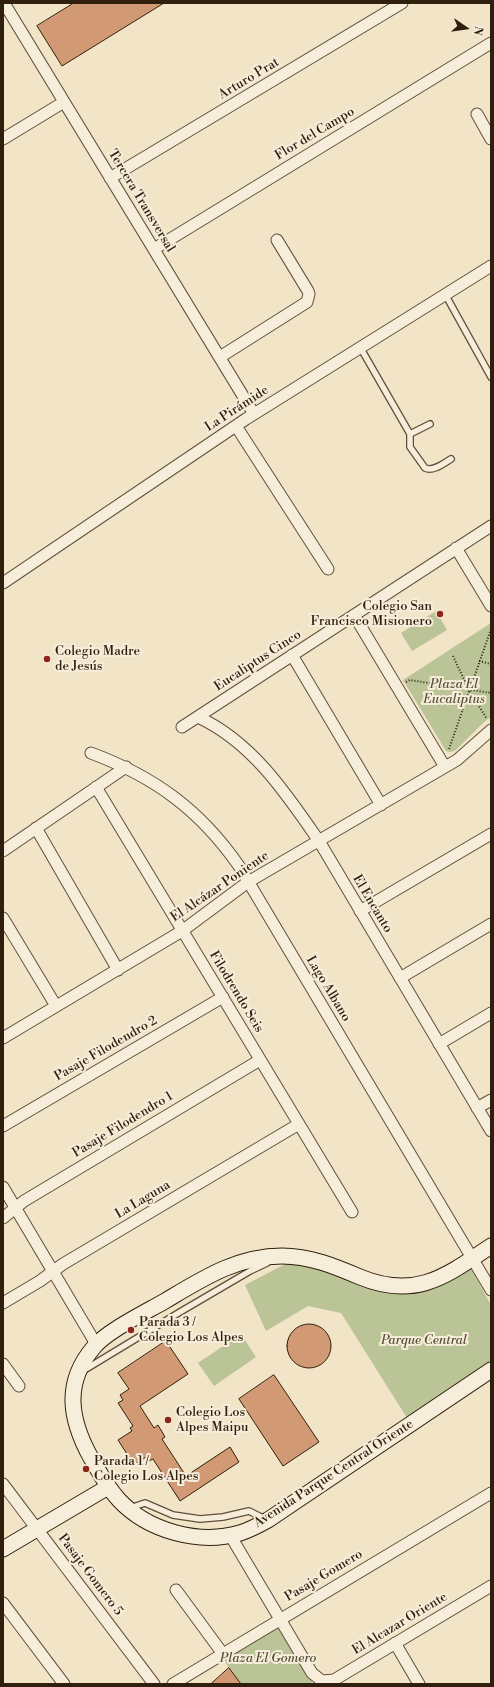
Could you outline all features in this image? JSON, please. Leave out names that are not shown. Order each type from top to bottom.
[{"type":"street","name":"Tercera Transversal","points":[[4,3],[254,414]]},
{"type":"street","name":"Arturo Prat","points":[[110,178],[402,3]]},
{"type":"street","name":"Flor del Campo","points":[[154,249],[491,43]]},
{"type":"street","points":[[3,139],[64,102]]},
{"type":"street","points":[[477,114],[491,139]]},
{"type":"street","points":[[220,358],[307,302],[309,298],[308,291],[277,240]]},
{"type":"street","name":"La Pirámide","points":[[3,583],[254,414],[491,266]]},
{"type":"street","points":[[236,426],[328,569]]},
{"type":"street","name":"Eucaliptus Cinco","points":[[182,727],[491,526]]},
{"type":"street","points":[[456,548],[491,606]]},
{"type":"street","points":[[354,615],[445,767]]},
{"type":"street","points":[[292,655],[381,805]]},
{"type":"street","name":"El Encanto","points":[[198,717],[229,736],[255,758],[288,798],[318,841],[491,1132]]},
{"type":"street","name":"El Alcázar Poniente","points":[[3,1038],[182,931],[248,882],[445,767],[467,753],[491,730]]},
{"type":"street","name":"Lago Albano","points":[[91,753],[126,767],[171,794],[200,818],[227,849],[491,1290]]},
{"type":"street","points":[[3,851],[126,767]]},
{"type":"street","name":"Filodrendo Seis","points":[[96,787],[352,1212]]},
{"type":"street","points":[[36,828],[118,970]]},
{"type":"street","points":[[360,911],[491,834]]},
{"type":"street","points":[[3,918],[56,1006]]},
{"type":"street","points":[[400,978],[491,924]]},
{"type":"street","name":"Pasaje Filodendro 2","points":[[3,1126],[223,997]]},
{"type":"street","points":[[439,1044],[491,1013]]},
{"type":"street","name":"Pasaje Filodendro 1","points":[[3,1218],[24,1201],[260,1060]]},
{"type":"street","points":[[477,1108],[491,1100]]},
{"type":"street","name":"La Laguna","points":[[3,1303],[53,1271],[299,1124]]},
{"type":"street","points":[[3,1187],[96,1344],[144,1313],[221,1268],[255,1258],[294,1256],[324,1262],[371,1281],[395,1285],[414,1285],[447,1275],[491,1246]]},
{"type":"street","name":"Avenida Parque Central Oriente","points":[[96,1344],[85,1358],[76,1379],[73,1401],[75,1423],[82,1442],[108,1487],[128,1508],[156,1526],[174,1532],[203,1537],[230,1535],[252,1528],[268,1520],[491,1370]]},
{"type":"street","points":[[3,1364],[19,1386]]},
{"type":"street","name":"Pasaje Gomero 5","points":[[3,1484],[154,1684]]},
{"type":"street","points":[[3,1549],[108,1487]]},
{"type":"street","name":"Pasaje Gomero","points":[[173,1684],[280,1620],[289,1612],[491,1493]]},
{"type":"street","points":[[230,1535],[280,1620]]},
{"type":"street","name":"El Alcazar Oriente","points":[[280,1620],[312,1673],[322,1681],[334,1680],[491,1586]]},
{"type":"street","points":[[176,1590],[223,1654]]},
{"type":"street","points":[[3,1603],[64,1684]]},
{"type":"street","points":[[395,1643],[419,1684]]},
{"type":"lane","points":[[445,294],[491,377]]},
{"type":"lane","points":[[360,347],[410,434],[410,447],[425,468],[432,469],[451,459]]},
{"type":"lane","points":[[410,434],[430,424]]},
{"type":"lane","points":[[76,1379],[87,1367],[96,1361],[250,1271],[272,1262],[294,1256]]},
{"type":"lane","points":[[128,1508],[145,1503],[173,1514],[200,1519],[223,1517],[249,1511],[268,1520]]},
{"type":"path","points":[[446,748],[450,750],[469,690],[491,630]]},
{"type":"path","points":[[453,656],[469,690],[487,719]]},
{"type":"path","points":[[479,661],[491,664]]},
{"type":"path","points":[[410,688],[406,682],[410,680],[491,693]]},
{"type":"path","points":[[482,721],[491,716]]},
{"type":"green space","points":[[436,611],[447,630],[412,651],[401,633]]},
{"type":"green space","name":"Plaza El Eucaliptus","points":[[491,623],[491,717],[456,750],[451,752],[446,751],[403,680]]},
{"type":"green space","name":"Parque Central","points":[[291,1261],[319,1268],[391,1293],[441,1282],[469,1265],[491,1305],[491,1361],[407,1418],[341,1313],[308,1306],[266,1331],[245,1285]]},
{"type":"green space","points":[[241,1334],[256,1357],[214,1386],[198,1363]]},
{"type":"green space","name":"Plaza El Gomero","points":[[273,1628],[279,1629],[284,1635],[313,1684],[241,1684],[222,1658]]},
{"type":"building","points":[[74,3],[164,3],[62,66],[37,26]]},
{"type":"building","points":[[305,1324],[313,1324],[325,1330],[331,1342],[331,1350],[325,1362],[313,1368],[305,1368],[293,1362],[287,1350],[287,1342],[293,1330]]},
{"type":"building","points":[[166,1341],[188,1374],[140,1406],[154,1428],[158,1425],[165,1437],[162,1439],[186,1476],[230,1447],[239,1462],[180,1501],[153,1459],[149,1461],[146,1457],[134,1465],[118,1440],[132,1431],[130,1428],[133,1426],[118,1403],[123,1400],[120,1395],[129,1389],[118,1373]]},
{"type":"building","points":[[274,1375],[319,1442],[283,1466],[239,1399]]},
{"type":"building","points":[[229,1668],[241,1684],[211,1684]]},
{"type":"place","name":"Colegio San Francisco Misionero","points":[[440,614]]},
{"type":"place","name":"Colegio Madre de Jesús","points":[[47,659]]},
{"type":"place","name":"Parada 3 / Colegio Los Alpes","points":[[131,1330]]},
{"type":"place","name":"Colegio Los Alpes Maipu","points":[[168,1420]]},
{"type":"place","name":"Parada 1 / Colegio Los Alpes","points":[[86,1469]]}]
